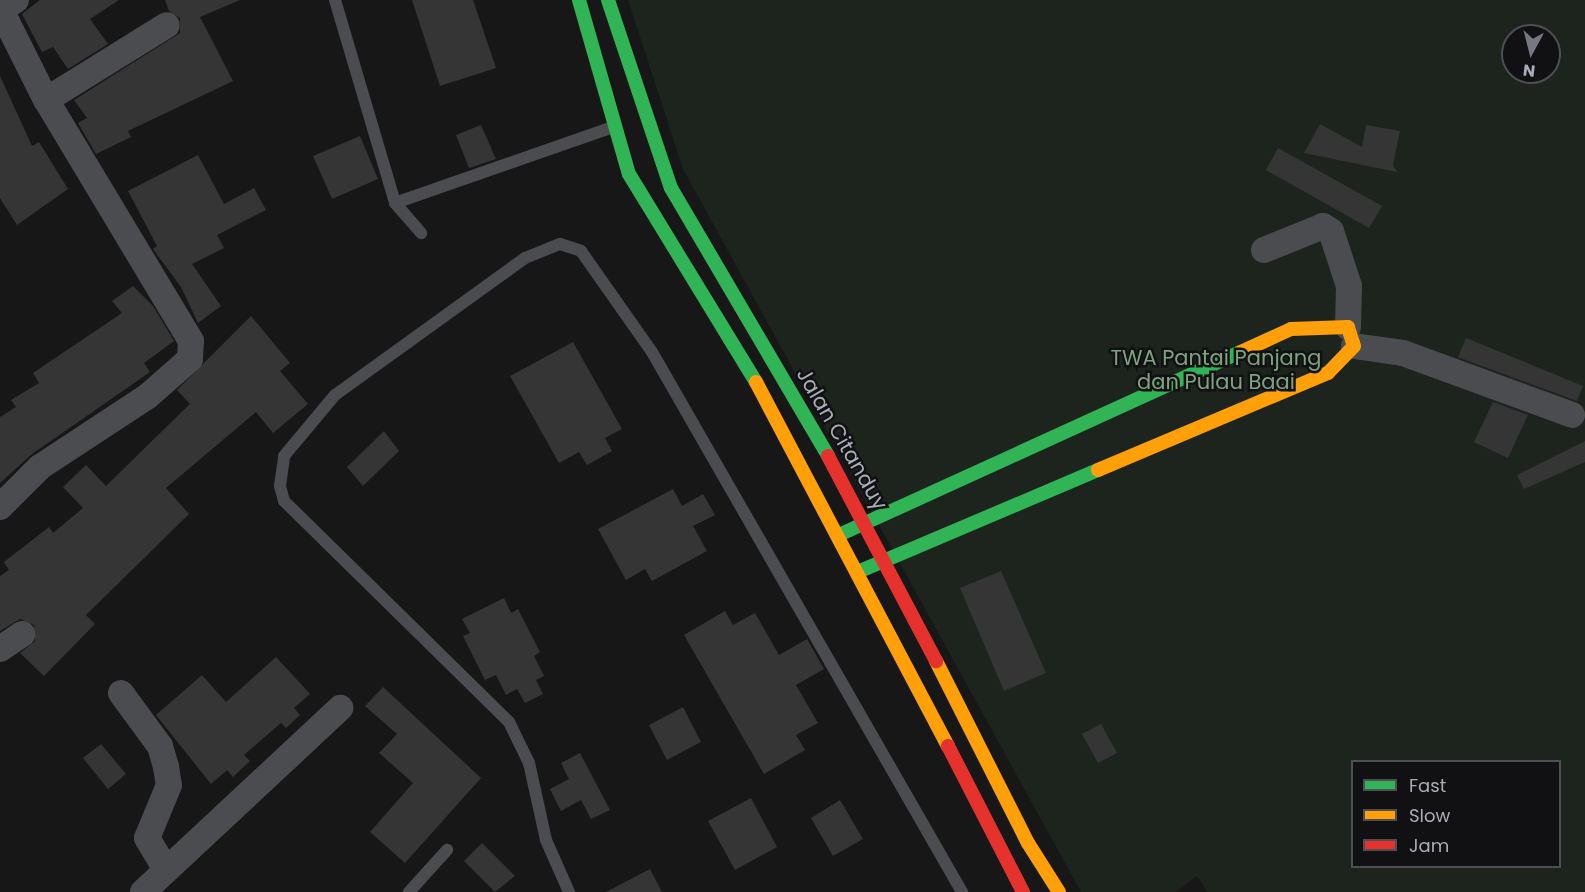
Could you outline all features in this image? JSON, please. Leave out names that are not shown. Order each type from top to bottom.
[{"type":"main road","points":[[579,0],[614,126],[648,210],[766,398],[859,571],[1023,892]]},
{"type":"main road","name":"Jalan Citanduy","points":[[608,0],[671,188],[867,523],[1028,843],[1059,892]]},
{"type":"main road","points":[[839,534],[1291,329],[1351,336],[1328,373],[859,571]]},
{"type":"street","points":[[0,507],[40,467],[148,396],[190,359],[191,341],[134,253],[46,100],[0,9],[16,0]]},
{"type":"street","points":[[46,100],[167,25]]},
{"type":"street","points":[[1264,250],[1323,226],[1331,231],[1349,286],[1351,336],[1572,415]]},
{"type":"street","points":[[0,649],[22,633]]},
{"type":"street","points":[[121,693],[160,746],[166,767],[169,785],[147,838],[166,870]]},
{"type":"street","points":[[143,892],[340,708]]},
{"type":"lane","points":[[335,0],[395,203],[421,233]]},
{"type":"lane","points":[[395,203],[614,126]]},
{"type":"lane","points":[[570,892],[546,840],[529,763],[508,722],[284,501],[280,486],[284,456],[335,395],[525,258],[560,244],[581,251],[652,352],[962,892]]},
{"type":"lane","points":[[409,892],[447,850]]},
{"type":"green space","name":"TWA Pantai Panjang dan Pulau Baai","points":[[628,0],[1585,0],[1585,892],[1207,892],[1197,876],[1176,892],[1081,892],[683,169]]},
{"type":"building","points":[[40,0],[119,0],[90,19],[108,44],[68,69],[53,47],[42,52],[22,14]]},
{"type":"building","points":[[165,0],[240,0],[200,17],[233,81],[128,131],[131,137],[96,154],[78,123],[87,118],[74,100],[180,33],[180,18],[169,11]]},
{"type":"building","points":[[412,0],[473,0],[496,68],[440,86]]},
{"type":"building","points":[[0,76],[32,146],[39,142],[68,189],[17,225],[0,198]]},
{"type":"building","points":[[1320,124],[1362,147],[1366,125],[1400,131],[1393,165],[1397,172],[1304,153]]},
{"type":"building","points":[[481,125],[496,159],[469,168],[456,135]]},
{"type":"building","points":[[360,136],[378,179],[332,199],[313,156]]},
{"type":"building","points":[[1278,148],[1382,206],[1369,228],[1266,170]]},
{"type":"building","points":[[198,155],[224,204],[254,188],[266,210],[217,235],[224,248],[192,264],[221,306],[198,323],[181,287],[153,249],[157,246],[128,191]]},
{"type":"building","points":[[133,286],[153,306],[174,341],[144,363],[150,372],[32,454],[0,483],[0,417],[16,407],[11,400],[39,383],[33,373],[122,313],[112,301]]},
{"type":"building","points":[[251,316],[290,363],[280,371],[308,404],[273,433],[256,412],[166,488],[189,514],[86,615],[95,624],[44,676],[20,653],[35,641],[34,625],[20,619],[0,631],[0,576],[9,570],[4,562],[49,527],[53,533],[83,508],[63,487],[86,465],[106,486],[190,404],[177,390]]},
{"type":"building","points":[[1466,338],[1583,386],[1577,401],[1458,357]]},
{"type":"building","points":[[573,342],[622,429],[605,438],[612,451],[587,465],[579,452],[559,463],[510,376]]},
{"type":"building","points":[[1493,402],[1528,415],[1508,458],[1474,442]]},
{"type":"building","points":[[384,431],[399,451],[363,486],[347,467]]},
{"type":"building","points":[[1585,441],[1585,462],[1524,489],[1517,475]]},
{"type":"building","points":[[673,489],[682,506],[703,494],[715,515],[693,526],[707,551],[652,581],[645,569],[626,580],[598,529]]},
{"type":"building","points":[[1001,571],[1046,673],[1004,691],[960,588]]},
{"type":"building","points":[[504,598],[511,613],[518,609],[540,652],[534,656],[544,676],[536,680],[543,694],[525,703],[517,689],[506,695],[496,675],[485,680],[463,636],[470,633],[462,619]]},
{"type":"building","points":[[725,611],[733,625],[755,613],[779,655],[807,639],[824,669],[796,685],[818,723],[796,735],[805,750],[764,774],[684,635]]},
{"type":"building","points":[[276,657],[310,694],[294,708],[300,715],[286,728],[281,723],[244,755],[250,761],[233,777],[227,770],[211,784],[156,715],[202,675],[226,702]]},
{"type":"building","points":[[383,687],[481,778],[405,863],[370,832],[413,783],[379,753],[397,734],[365,706]]},
{"type":"building","points":[[683,707],[701,742],[667,760],[649,725]]},
{"type":"building","points":[[1101,724],[1117,753],[1098,763],[1082,734]]},
{"type":"building","points":[[101,744],[126,774],[108,789],[83,758]]},
{"type":"building","points":[[580,753],[610,810],[591,819],[581,800],[561,811],[550,789],[569,779],[561,763]]},
{"type":"building","points":[[751,798],[777,847],[735,870],[708,821]]},
{"type":"building","points":[[840,800],[863,839],[833,856],[811,818]]},
{"type":"building","points":[[482,843],[515,876],[495,892],[464,861]]},
{"type":"building","points":[[650,869],[662,892],[606,892]]},
{"type":"traffic: fast","points":[[579,0],[629,174],[756,382]]},
{"type":"traffic: fast","points":[[608,0],[671,188],[828,456]]},
{"type":"traffic: fast","points":[[841,534],[1241,352]]},
{"type":"traffic: fast","points":[[860,571],[1098,470]]},
{"type":"traffic: slow","points":[[1098,470],[1328,373],[1354,346],[1348,327],[1291,329],[1241,352]]},
{"type":"traffic: slow","points":[[756,382],[948,746]]},
{"type":"traffic: slow","points":[[936,661],[1028,843],[1059,892]]},
{"type":"traffic: jam","points":[[828,456],[936,661]]},
{"type":"traffic: jam","points":[[948,746],[1023,892]]}]
